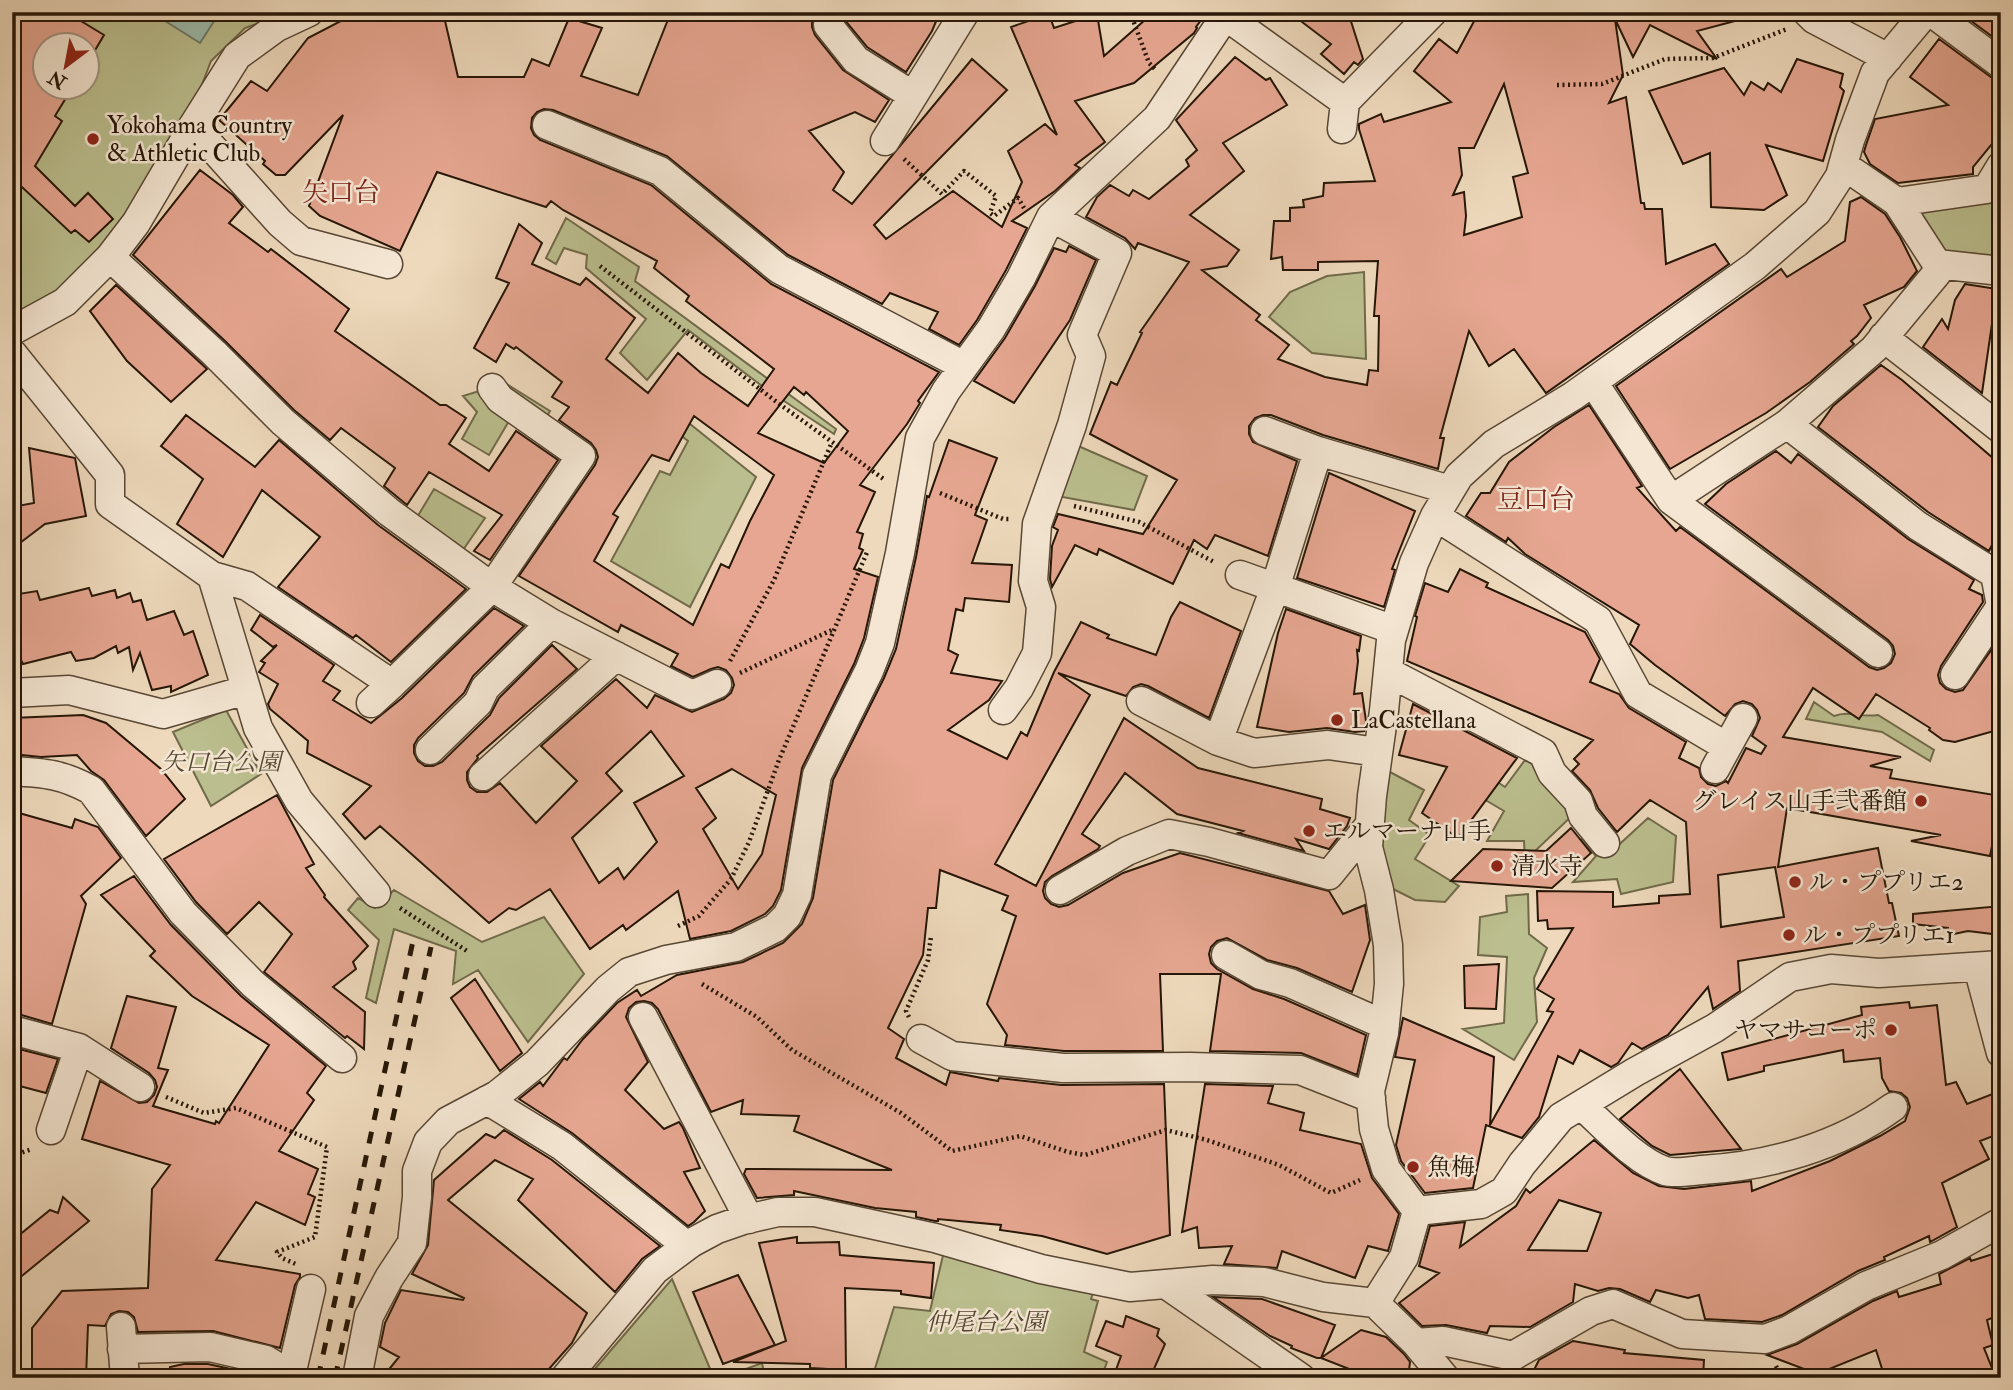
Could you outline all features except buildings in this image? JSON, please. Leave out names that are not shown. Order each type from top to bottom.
[{"type":"street","points":[[12,331],[65,302],[110,257],[136,223],[237,56],[277,27],[309,12]]},
{"type":"street","points":[[885,141],[965,12]]},
{"type":"street","points":[[357,1378],[369,1316],[412,1243],[417,1171],[428,1142],[448,1121],[487,1100],[537,1063],[608,989],[629,972],[666,960],[736,947],[775,929],[787,916],[797,895],[817,775],[869,671],[880,643],[904,484],[920,438],[946,391],[991,329],[1021,278],[1046,227],[1157,118],[1227,15],[1343,116],[1433,12]]},
{"type":"street","points":[[1418,1211],[1386,1169],[1374,1129],[1370,1091],[1385,1025],[1389,984],[1388,945],[1379,890],[1368,847],[1368,827],[1394,630],[1414,563],[1435,516],[1459,476],[1494,444],[1593,382],[1755,266],[1817,212],[1840,176],[1850,140],[1875,73],[1928,12],[2001,64]]},
{"type":"street","points":[[1811,15],[1888,58]]},
{"type":"street","points":[[828,25],[856,60],[912,95]]},
{"type":"street","points":[[547,125],[660,171],[779,269],[964,366]]},
{"type":"street","points":[[193,126],[280,223],[301,240],[388,264]]},
{"type":"street","points":[[1671,500],[1787,424],[1874,349],[1937,273],[1937,264],[1897,202],[1843,165]]},
{"type":"street","points":[[1897,202],[1987,189],[2001,166]]},
{"type":"street","points":[[1003,710],[1019,688],[1037,653],[1041,607],[1033,581],[1043,509],[1072,425],[1091,356],[1082,335],[1117,253],[1046,227]]},
{"type":"street","points":[[110,257],[293,431],[389,512],[492,587],[551,623],[692,695],[717,684]]},
{"type":"street","points":[[1937,264],[2001,271]]},
{"type":"street","points":[[1884,337],[2001,429]]},
{"type":"street","points":[[12,353],[110,475],[110,504],[212,576],[247,586],[392,684]]},
{"type":"street","points":[[1593,382],[1671,500],[1878,653]]},
{"type":"street","points":[[372,704],[492,587],[581,456],[500,399],[492,388]]},
{"type":"street","points":[[1787,424],[1918,526],[1995,574],[2001,606],[1955,676]]},
{"type":"street","points":[[1265,431],[1318,451],[1450,490]]},
{"type":"street","points":[[1218,741],[1275,588],[1318,451]]},
{"type":"street","points":[[1435,516],[1598,620],[1638,694],[1721,758],[1743,718]]},
{"type":"street","points":[[1240,575],[1394,630]]},
{"type":"street","points":[[212,576],[258,728],[299,801],[376,893]]},
{"type":"street","points":[[430,750],[478,703],[485,688],[551,623]]},
{"type":"street","points":[[484,776],[616,656]]},
{"type":"street","points":[[1388,672],[1543,753],[1552,773],[1578,801],[1583,816],[1605,843]]},
{"type":"street","points":[[12,693],[69,690],[163,714],[246,690]]},
{"type":"street","points":[[1141,701],[1218,741],[1254,753],[1328,744],[1378,752]]},
{"type":"street","points":[[12,771],[43,773],[71,779],[91,790],[183,913],[253,984],[342,1058]]},
{"type":"street","points":[[1060,891],[1127,851],[1169,834],[1209,842],[1329,875],[1368,827]]},
{"type":"street","points":[[1226,955],[1261,975],[1290,983],[1385,1025]]},
{"type":"street","points":[[1418,1211],[1481,1204],[1504,1191],[1522,1164],[1561,1117],[1715,1028],[1790,977],[1830,970],[1879,973],[1989,966],[2001,1053]]},
{"type":"street","points":[[643,1017],[749,1219]]},
{"type":"street","points":[[12,1030],[79,1048],[140,1087]]},
{"type":"street","points":[[916,1030],[952,1056],[1063,1068],[1300,1070],[1371,1098]]},
{"type":"street","points":[[41,1140],[79,1048]]},
{"type":"street","points":[[487,1100],[562,1146],[687,1246]]},
{"type":"street","points":[[1581,1105],[1645,1161],[1667,1172],[1738,1168],[1791,1156],[1874,1121],[1893,1107]]},
{"type":"street","points":[[1375,1303],[1404,1257],[1418,1211]]},
{"type":"street","points":[[565,1378],[655,1270],[687,1246],[717,1229],[778,1212],[815,1212],[935,1238],[1041,1269],[1130,1287],[1213,1280],[1264,1282],[1323,1297],[1375,1303],[1416,1343],[1445,1378]]},
{"type":"street","points":[[1416,1343],[1443,1341],[1513,1356],[1591,1311],[1613,1304],[1682,1334],[1765,1339],[1789,1330],[1866,1286],[1942,1255],[2001,1222]]},
{"type":"street","points":[[1167,1285],[1301,1378]]},
{"type":"street","points":[[125,1378],[122,1338],[210,1347],[266,1360],[291,1376],[311,1289]]},
{"type":"path","points":[[1130,12],[1149,63],[1176,91]]},
{"type":"path","points":[[1557,85],[1602,84],[1665,59],[1713,58],[1811,15]]},
{"type":"path","points":[[885,141],[942,194],[964,171],[996,196],[990,213],[994,216],[1018,198],[1046,227]]},
{"type":"path","points":[[600,266],[832,442],[904,484],[1003,519],[1043,509],[1139,522],[1240,575]]},
{"type":"path","points":[[717,684],[774,580],[832,442]]},
{"type":"path","points":[[677,927],[699,916],[731,880],[871,545]]},
{"type":"path","points":[[717,684],[834,629]]},
{"type":"path","points":[[376,893],[467,951]]},
{"type":"path","points":[[916,1030],[906,1011],[929,960],[931,936]]},
{"type":"path","points":[[666,960],[757,1017],[792,1050],[901,1113],[952,1152],[1020,1136],[1085,1155],[1166,1130],[1207,1140],[1279,1164],[1331,1193],[1386,1169]]},
{"type":"path","points":[[140,1087],[204,1113],[236,1108],[327,1147],[315,1237],[277,1252],[282,1258],[306,1269],[311,1289]]},
{"type":"path","points":[[12,1156],[41,1140]]},
{"type":"green space","name":"Yokohama Country & Athletic Club","points":[[12,12],[289,12],[245,28],[211,61],[196,100],[153,179],[93,262],[12,326]]},
{"type":"green space","points":[[2001,190],[2001,260],[1943,254],[1914,211]]},
{"type":"green space","points":[[566,218],[639,267],[635,281],[836,429],[834,434],[766,389],[688,330],[647,380],[620,353],[646,319],[586,268],[587,255],[564,248],[556,264],[546,258]]},
{"type":"green space","points":[[1364,272],[1366,359],[1312,353],[1269,317],[1290,292],[1327,276]]},
{"type":"green space","points":[[505,383],[550,411],[544,421],[509,421],[489,455],[462,439],[477,412],[463,396]]},
{"type":"green space","points":[[659,399],[756,477],[690,607],[611,561],[660,471],[670,475],[688,441],[651,412]]},
{"type":"green space","points":[[1076,445],[1147,476],[1134,510],[1057,496]]},
{"type":"green space","points":[[434,489],[485,518],[463,550],[416,519]]},
{"type":"green space","points":[[1814,702],[1834,716],[1878,715],[1934,750],[1930,761],[1882,732],[1806,719]]},
{"type":"green space","name":"矢口台公園","points":[[226,710],[261,774],[211,806],[173,732]]},
{"type":"green space","points":[[1525,760],[1539,768],[1577,811],[1533,853],[1526,879],[1524,841],[1487,841],[1504,811],[1465,788],[1496,781],[1505,787]]},
{"type":"green space","points":[[1388,771],[1424,790],[1409,820],[1430,835],[1415,859],[1459,886],[1445,902],[1415,900],[1389,887],[1381,838]]},
{"type":"green space","points":[[1648,818],[1676,836],[1673,882],[1621,894],[1617,879],[1573,882],[1596,856],[1581,840],[1591,830],[1611,852]]},
{"type":"green space","points":[[394,890],[482,942],[544,917],[584,974],[528,1042],[478,970],[453,984],[456,951],[394,929],[376,1003],[366,998],[379,940],[348,910],[358,898],[375,908]]},
{"type":"green space","points":[[1528,894],[1529,934],[1547,948],[1534,978],[1537,1022],[1514,1060],[1463,1029],[1504,1023],[1507,957],[1478,955],[1480,917],[1507,912],[1506,896]]},
{"type":"green space","name":"仲尾台公園","points":[[944,1251],[1093,1293],[1091,1299],[1098,1301],[1084,1352],[1107,1362],[1101,1378],[880,1378],[873,1375],[894,1307],[930,1311]]},
{"type":"green space","points":[[672,1279],[714,1378],[587,1378]]},
{"type":"green space","points":[[762,1363],[765,1378],[721,1378]]},
{"type":"shaded area","points":[[151,12],[220,12],[200,43]]},
{"type":"railway","points":[[318,1378],[413,941]]},
{"type":"railway","points":[[335,1378],[431,947]]},
{"type":"place","name":"Yokohama Country & Athletic Club","points":[[93,139]]},
{"type":"place","name":"LaCastellana","points":[[1337,720]]},
{"type":"place","name":"グレイス山手弐番館","points":[[1921,801]]},
{"type":"place","name":"エルマーナ山手","points":[[1309,831]]},
{"type":"place","name":"清水寺","points":[[1497,866]]},
{"type":"place","name":"ル・ププリエ2","points":[[1795,882]]},
{"type":"place","name":"ル・ププリエ1","points":[[1789,935]]},
{"type":"place","name":"ヤマサコーポ","points":[[1891,1030]]},
{"type":"place","name":"魚梅","points":[[1413,1167]]},
{"type":"district","name":"矢口台","points":[[341,192]]},
{"type":"district","name":"豆口台","points":[[1536,499]]}]
